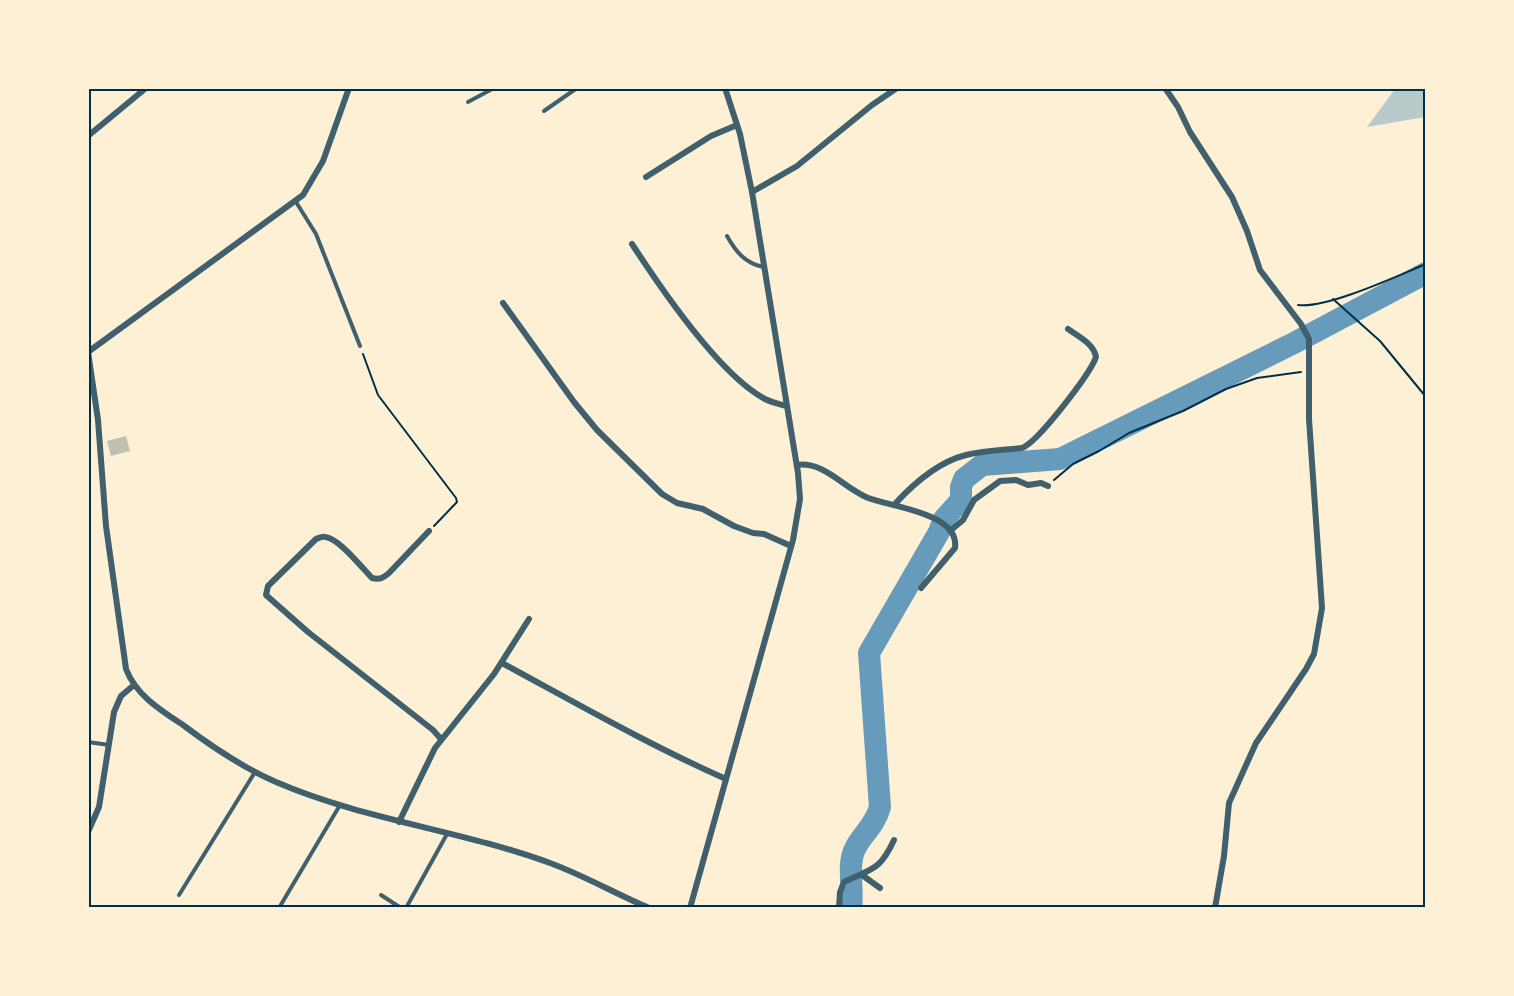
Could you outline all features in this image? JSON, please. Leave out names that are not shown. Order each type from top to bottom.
[{"type":"street","points":[[88,136],[146,88]]},
{"type":"street","points":[[349,88],[323,161],[309,187],[296,202],[88,352],[90,379],[98,420],[106,526],[126,669],[134,685],[154,705],[189,730],[275,781],[341,805],[489,844],[551,864],[649,908]]},
{"type":"street","points":[[690,908],[791,546],[800,499],[797,465],[752,192],[737,125],[725,88]]},
{"type":"street","points":[[752,192],[797,166],[872,105],[897,88]]},
{"type":"street","points":[[1165,88],[1232,197],[1247,231],[1260,270],[1309,339],[1309,419],[1322,608],[1318,637],[1314,654],[1306,669],[1256,743],[1229,803],[1224,856],[1215,908]]},
{"type":"street","points":[[646,177],[711,136],[737,125]]},
{"type":"street","points":[[632,244],[670,298],[719,359],[754,392],[765,399],[786,406]]},
{"type":"street","points":[[504,303],[574,402],[597,430],[662,494],[677,503],[703,509],[753,533],[764,534],[791,546]]},
{"type":"street","points":[[894,504],[914,484],[952,460],[982,452],[1022,448],[1037,438],[1052,422],[1096,357],[1088,344],[1068,329]]},
{"type":"street","points":[[797,465],[813,465],[864,496],[928,515],[948,529],[954,537],[955,548],[921,588]]},
{"type":"street","points":[[948,529],[963,520],[974,501],[1000,481],[1016,480],[1028,485],[1041,483],[1048,486]]},
{"type":"street","points":[[429,531],[389,573],[378,579],[372,578],[337,543],[326,537],[316,539],[268,586],[266,595],[300,626],[433,730],[441,739]]},
{"type":"street","points":[[399,822],[409,797],[441,739],[502,663],[529,619]]},
{"type":"street","points":[[502,663],[625,728],[656,747],[726,779]]},
{"type":"street","points":[[88,832],[99,807],[117,703],[134,685]]},
{"type":"street","points":[[839,908],[842,886],[848,880],[877,867],[894,840]]},
{"type":"street","points":[[859,876],[880,888]]},
{"type":"lane","points":[[468,102],[494,88]]},
{"type":"lane","points":[[544,111],[577,88]]},
{"type":"lane","points":[[296,202],[316,234],[360,346]]},
{"type":"lane","points":[[727,236],[741,256],[754,265],[763,267]]},
{"type":"lane","points":[[88,742],[109,745]]},
{"type":"lane","points":[[179,895],[256,771]]},
{"type":"lane","points":[[279,908],[341,805]]},
{"type":"lane","points":[[406,908],[447,834]]},
{"type":"lane","points":[[381,896],[401,908]]},
{"type":"path","points":[[1286,304],[1310,307],[1425,264]]},
{"type":"path","points":[[1333,299],[1380,341],[1425,397]]},
{"type":"path","points":[[360,346],[378,395],[456,498],[457,502],[453,507],[429,531]]},
{"type":"path","points":[[1048,486],[1072,464],[1130,433],[1183,411],[1226,389],[1257,378],[1308,372]]},
{"type":"shaded area","points":[[1395,89],[1425,89],[1425,117],[1367,127]]},
{"type":"building","points":[[126,436],[130,451],[111,456],[107,441]]},
{"type":"waterway","points":[[851,908],[851,872],[854,851],[880,807],[869,653],[939,532],[944,519],[961,500],[961,487],[964,479],[982,465],[1060,459],[1294,343],[1426,273]]}]
